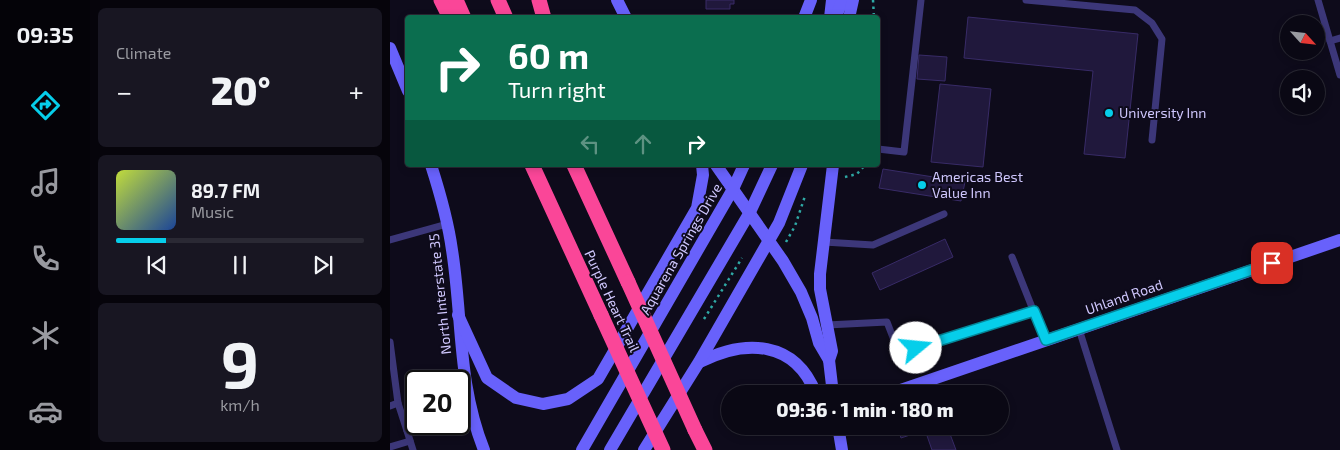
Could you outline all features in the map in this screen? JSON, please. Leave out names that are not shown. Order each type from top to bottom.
[{"type":"highway","points":[[441,0],[448,15]]},
{"type":"highway","points":[[456,0],[463,15]]},
{"type":"highway","points":[[498,0],[505,15]]},
{"type":"highway","points":[[539,0],[543,15]]},
{"type":"highway","points":[[527,167],[580,269]]},
{"type":"highway","name":"Purple Heart Trail","points":[[533,167],[663,450]]},
{"type":"highway","name":"Purple Heart Trail","points":[[575,167],[705,450]]},
{"type":"highway","points":[[586,167],[606,234]]},
{"type":"main road","points":[[617,0],[624,15]]},
{"type":"main road","points":[[805,15],[811,0]]},
{"type":"main road","points":[[830,15],[832,0]]},
{"type":"main road","points":[[836,15],[843,0]]},
{"type":"main road","points":[[850,15],[852,0]]},
{"type":"main road","points":[[390,48],[405,85]]},
{"type":"main road","name":"North Interstate 35","points":[[433,167],[452,252],[462,370]]},
{"type":"main road","points":[[458,315],[487,378],[516,398],[543,404],[568,399],[598,379],[696,208],[703,175],[702,167]]},
{"type":"main road","points":[[717,167],[769,240],[801,292],[812,318],[819,343],[829,360],[832,385]]},
{"type":"main road","name":"Aquarena Springs Drive","points":[[582,450],[733,189],[743,167]]},
{"type":"main road","points":[[610,450],[750,212],[771,167]]},
{"type":"main road","points":[[644,450],[699,362],[779,223],[801,167]]},
{"type":"main road","points":[[829,360],[832,351],[820,289],[833,167]]},
{"type":"main road","name":"Uhland Road","points":[[915,385],[1340,240]]},
{"type":"main road","points":[[699,362],[719,352],[738,348],[768,349],[795,361],[804,370],[812,385]]},
{"type":"main road","name":"North Interstate 35","points":[[470,415],[484,450]]},
{"type":"main road","points":[[840,435],[842,450]]},
{"type":"lane","points":[[880,150],[904,152],[921,0]]},
{"type":"lane","points":[[1026,0],[1135,10],[1152,23],[1162,39],[1152,140]]},
{"type":"lane","points":[[1318,0],[1340,75]]},
{"type":"lane","points":[[1330,41],[1340,38]]},
{"type":"lane","points":[[824,242],[873,244],[944,214]]},
{"type":"lane","points":[[390,240],[447,224]]},
{"type":"lane","points":[[1012,257],[1046,340]]},
{"type":"lane","points":[[827,325],[887,322],[899,353],[1034,311]]},
{"type":"lane","points":[[1079,328],[1117,450]]},
{"type":"lane","points":[[390,342],[398,403],[405,425]]},
{"type":"lane","points":[[390,406],[398,403]]},
{"type":"lane","points":[[408,435],[413,450]]},
{"type":"lane","points":[[390,447],[410,441]]},
{"type":"path","points":[[873,0],[874,15]]},
{"type":"path","points":[[841,177],[858,174],[863,167]]},
{"type":"path","points":[[786,243],[795,226],[806,195]]},
{"type":"building","points":[[706,0],[734,0],[734,4],[730,4],[730,9],[706,9]]},
{"type":"building","name":"University Inn","points":[[968,17],[1138,34],[1125,158],[1084,154],[1093,71],[964,58]]},
{"type":"building","points":[[919,55],[947,57],[945,81],[917,79]]},
{"type":"building","points":[[940,84],[991,89],[983,167],[931,162]]},
{"type":"building","name":"Americas Best Value Inn","points":[[883,169],[965,182],[961,201],[879,188]]},
{"type":"building","name":"Americas Best Value Inn","points":[[945,239],[953,257],[880,290],[872,273]]},
{"type":"building","points":[[927,435],[950,435],[956,450],[932,450]]},
{"type":"place","name":"University Inn","points":[[1109,113]]},
{"type":"place","name":"Americas Best Value Inn","points":[[922,185]]},
{"type":"route","points":[[916,348],[1034,311],[1046,340],[1272,263]]}]
